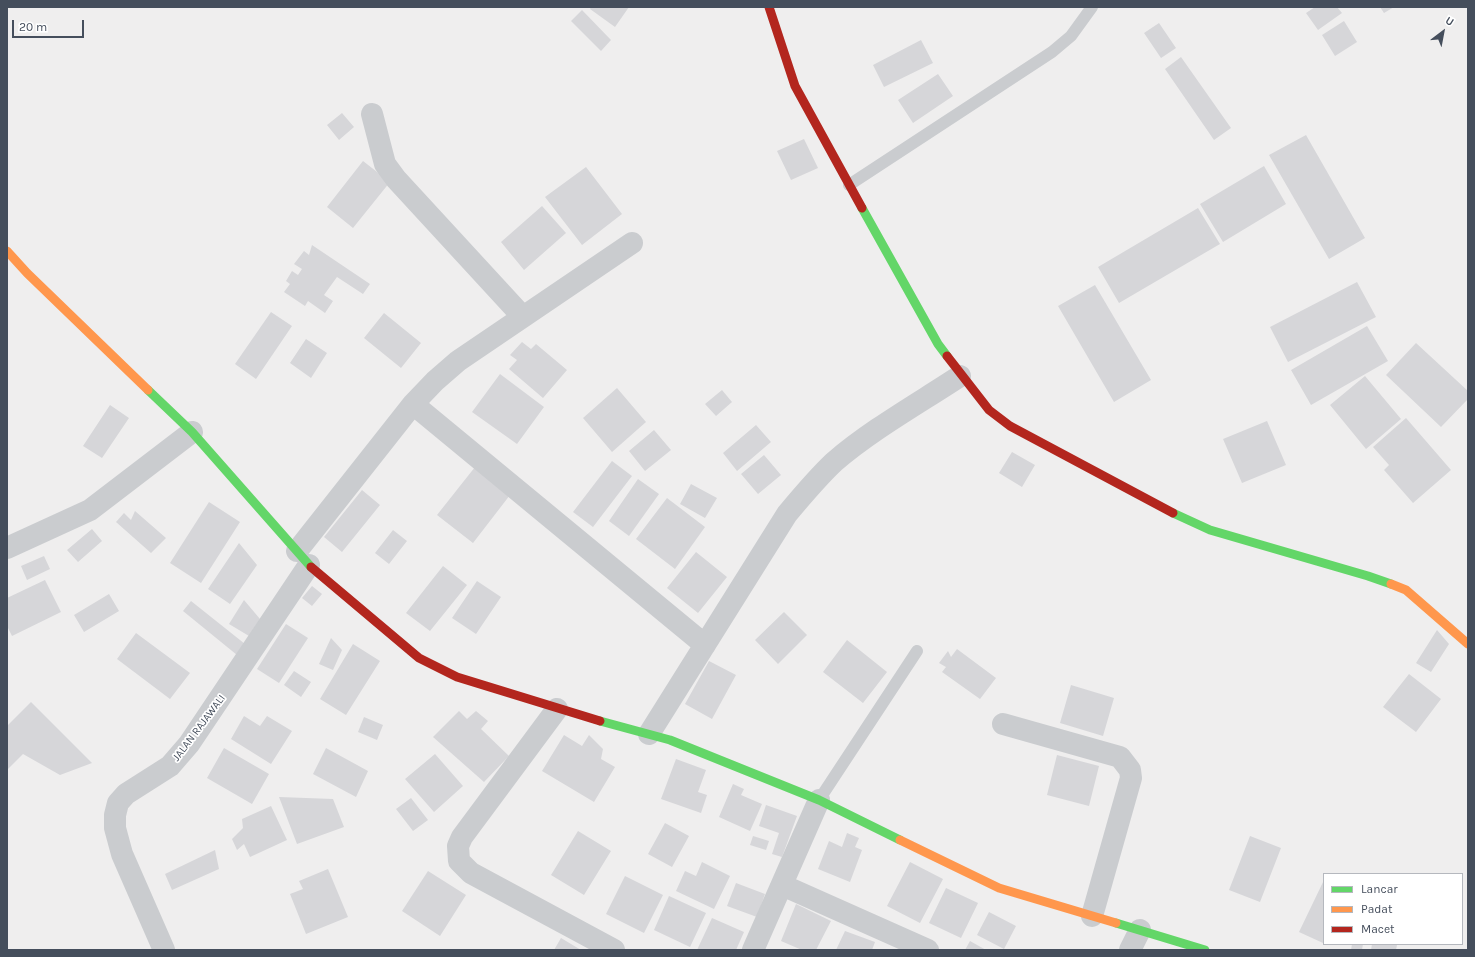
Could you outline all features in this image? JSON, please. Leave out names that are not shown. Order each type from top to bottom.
[{"type":"street","points":[[769,7],[795,86],[849,185],[938,344],[960,376],[989,410],[1010,426],[1163,509],[1210,530],[1374,578],[1406,590],[1468,644]]},
{"type":"street","points":[[372,114],[385,164],[396,180],[523,317]]},
{"type":"street","name":"JALAN RAJAWALI","points":[[164,950],[122,854],[115,828],[115,815],[118,803],[126,794],[170,766],[189,744],[303,558],[413,404],[435,380],[458,361],[632,243]]},
{"type":"street","points":[[7,251],[27,273],[192,432],[303,558],[392,637],[419,658],[457,677],[557,708],[670,740],[819,800],[999,888],[1206,950]]},
{"type":"street","points":[[649,734],[787,514],[823,473],[852,448],[960,376]]},
{"type":"street","points":[[413,404],[705,645]]},
{"type":"street","points":[[7,548],[90,510],[192,432]]},
{"type":"street","points":[[557,708],[462,837],[458,846],[459,861],[471,873],[614,950]]},
{"type":"street","points":[[1003,724],[1120,757],[1130,770],[1131,778],[1092,916]]},
{"type":"street","points":[[753,950],[819,800]]},
{"type":"street","points":[[782,885],[928,950]]},
{"type":"street","points":[[1130,950],[1140,930]]},
{"type":"lane","points":[[849,185],[1052,52],[1071,36],[1092,7]]},
{"type":"lane","points":[[819,800],[918,651]]},
{"type":"building","points":[[591,7],[629,7],[615,27],[590,9]]},
{"type":"building","points":[[1315,7],[1337,7],[1342,13],[1318,30],[1306,13]]},
{"type":"building","points":[[1380,7],[1394,7],[1384,13]]},
{"type":"building","points":[[582,10],[611,40],[601,51],[571,21]]},
{"type":"building","points":[[1344,21],[1357,42],[1335,56],[1322,35]]},
{"type":"building","points":[[1159,23],[1176,48],[1161,58],[1144,33]]},
{"type":"building","points":[[921,40],[933,63],[884,87],[873,65]]},
{"type":"building","points":[[1181,57],[1231,128],[1214,140],[1165,69]]},
{"type":"building","points":[[938,74],[953,96],[913,123],[898,100]]},
{"type":"building","points":[[342,113],[354,127],[339,140],[327,125]]},
{"type":"building","points":[[1306,135],[1365,238],[1329,259],[1269,155]]},
{"type":"building","points":[[804,139],[818,168],[791,180],[777,151]]},
{"type":"building","points":[[363,161],[390,182],[353,228],[327,207]]},
{"type":"building","points":[[1264,166],[1286,204],[1223,242],[1200,204]]},
{"type":"building","points":[[586,167],[622,214],[582,245],[545,197]]},
{"type":"building","points":[[542,206],[566,233],[524,270],[501,242]]},
{"type":"building","points":[[1198,208],[1220,244],[1119,303],[1098,267]]},
{"type":"building","points":[[312,245],[370,284],[363,294],[337,277],[324,295],[333,301],[325,313],[308,301],[305,306],[284,292],[290,284],[286,281],[292,271],[298,275],[302,269],[294,264],[304,251],[309,255]]},
{"type":"building","points":[[1357,282],[1376,317],[1288,362],[1270,327]]},
{"type":"building","points":[[1095,285],[1151,380],[1114,402],[1058,306]]},
{"type":"building","points":[[271,312],[292,326],[256,379],[235,364]]},
{"type":"building","points":[[384,313],[421,343],[401,368],[364,338]]},
{"type":"building","points":[[1367,326],[1388,361],[1311,405],[1291,370]]},
{"type":"building","points":[[306,339],[327,353],[311,378],[290,363]]},
{"type":"building","points":[[522,342],[531,349],[536,344],[567,370],[543,398],[509,369],[517,360],[510,355]]},
{"type":"building","points":[[1416,343],[1468,391],[1468,399],[1441,427],[1386,375]]},
{"type":"building","points":[[500,374],[544,407],[517,444],[472,412]]},
{"type":"building","points":[[1365,376],[1401,419],[1366,449],[1330,405]]},
{"type":"building","points":[[617,388],[646,422],[612,452],[583,418]]},
{"type":"building","points":[[722,390],[732,402],[716,416],[705,404]]},
{"type":"building","points":[[110,405],[129,418],[102,458],[83,446]]},
{"type":"building","points":[[1406,418],[1451,470],[1413,503],[1384,470],[1389,465],[1373,447]]},
{"type":"building","points":[[1267,421],[1286,465],[1242,483],[1223,439]]},
{"type":"building","points":[[756,425],[771,442],[737,471],[723,453]]},
{"type":"building","points":[[654,430],[671,450],[645,471],[629,451]]},
{"type":"building","points":[[1012,452],[1035,465],[1022,487],[999,473]]},
{"type":"building","points":[[764,455],[781,475],[758,494],[741,474]]},
{"type":"building","points":[[612,461],[632,476],[593,527],[573,512]]},
{"type":"building","points":[[475,467],[510,495],[473,543],[437,515]]},
{"type":"building","points":[[638,479],[659,494],[629,536],[609,521]]},
{"type":"building","points":[[691,484],[717,498],[705,518],[680,504]]},
{"type":"building","points":[[362,490],[380,505],[342,552],[324,537]]},
{"type":"building","points":[[667,498],[705,527],[675,569],[636,539]]},
{"type":"building","points":[[209,502],[240,522],[201,583],[170,563]]},
{"type":"building","points":[[135,511],[166,538],[151,553],[116,522],[124,513],[131,520]]},
{"type":"building","points":[[92,529],[102,541],[78,562],[67,550]]},
{"type":"building","points":[[393,530],[407,541],[389,564],[375,553]]},
{"type":"building","points":[[239,543],[257,565],[230,604],[208,589]]},
{"type":"building","points":[[696,552],[727,577],[698,613],[667,588]]},
{"type":"building","points":[[44,556],[50,569],[27,580],[21,566]]},
{"type":"building","points":[[443,566],[467,585],[430,631],[406,613]]},
{"type":"building","points":[[45,580],[61,612],[12,636],[7,626],[7,598]]},
{"type":"building","points":[[477,581],[501,597],[476,634],[452,618]]},
{"type":"building","points":[[312,586],[322,594],[312,606],[302,598]]},
{"type":"building","points":[[109,594],[119,611],[84,632],[74,615]]},
{"type":"building","points":[[244,600],[260,619],[249,636],[229,624]]},
{"type":"building","points":[[191,601],[245,644],[237,655],[183,611]]},
{"type":"building","points":[[784,612],[807,635],[778,664],[755,640]]},
{"type":"building","points":[[286,624],[308,638],[279,683],[257,669]]},
{"type":"building","points":[[1437,630],[1449,644],[1431,672],[1416,663]]},
{"type":"building","points":[[136,633],[190,673],[170,699],[117,659]]},
{"type":"building","points":[[331,638],[342,650],[333,670],[319,664]]},
{"type":"building","points":[[847,640],[887,672],[863,703],[823,672]]},
{"type":"building","points":[[353,644],[380,661],[346,715],[320,699]]},
{"type":"building","points":[[957,649],[996,678],[980,699],[942,672],[946,667],[939,663],[948,651],[951,657]]},
{"type":"building","points":[[709,661],[736,675],[712,719],[685,704]]},
{"type":"building","points":[[294,671],[311,682],[301,697],[284,685]]},
{"type":"building","points":[[1409,674],[1441,699],[1416,732],[1383,707]]},
{"type":"building","points":[[1071,685],[1114,698],[1103,736],[1060,723]]},
{"type":"building","points":[[31,702],[92,763],[60,775],[23,754],[7,770],[7,726]]},
{"type":"building","points":[[459,711],[467,719],[476,711],[488,721],[481,729],[509,756],[484,782],[433,737]]},
{"type":"building","points":[[244,716],[260,726],[267,716],[292,731],[271,764],[231,739]]},
{"type":"building","points":[[364,717],[383,725],[377,740],[358,732]]},
{"type":"building","points":[[564,735],[582,746],[589,735],[603,749],[601,759],[615,767],[594,802],[542,771]]},
{"type":"building","points":[[224,748],[269,774],[252,804],[207,778]]},
{"type":"building","points":[[326,748],[368,771],[356,797],[313,774]]},
{"type":"building","points":[[435,754],[463,786],[434,812],[405,779]]},
{"type":"building","points":[[1057,755],[1099,766],[1089,806],[1047,795]]},
{"type":"building","points":[[676,759],[706,770],[698,792],[707,795],[701,813],[661,799]]},
{"type":"building","points":[[733,784],[744,789],[741,795],[762,804],[750,831],[719,817]]},
{"type":"building","points":[[279,797],[333,799],[344,827],[297,844]]},
{"type":"building","points":[[411,798],[428,820],[413,831],[396,809]]},
{"type":"building","points":[[766,805],[797,816],[782,857],[772,854],[779,833],[759,826]]},
{"type":"building","points":[[271,806],[287,840],[250,857],[244,844],[237,850],[232,839],[243,828],[242,819]]},
{"type":"building","points":[[665,823],[689,836],[672,867],[648,854]]},
{"type":"building","points":[[578,831],[611,851],[584,895],[551,875]]},
{"type":"building","points":[[847,833],[859,838],[855,847],[862,850],[850,882],[818,869],[829,841],[842,847]]},
{"type":"building","points":[[753,836],[769,841],[766,850],[750,845]]},
{"type":"building","points":[[1250,836],[1281,848],[1260,902],[1229,890]]},
{"type":"building","points":[[215,850],[219,869],[172,890],[165,874]]},
{"type":"building","points":[[702,862],[730,876],[714,909],[676,891],[685,871],[696,876]]},
{"type":"building","points":[[910,862],[943,879],[920,923],[887,906]]},
{"type":"building","points":[[328,869],[348,917],[306,934],[290,894],[303,889],[299,881]]},
{"type":"building","points":[[428,871],[466,895],[440,936],[402,911]]},
{"type":"building","points":[[625,876],[663,895],[644,933],[606,914]]},
{"type":"building","points":[[1323,882],[1323,943],[1299,932]]},
{"type":"building","points":[[736,883],[765,894],[757,917],[727,906]]},
{"type":"building","points":[[946,888],[978,903],[961,938],[929,923]]},
{"type":"building","points":[[669,896],[706,913],[690,947],[654,930]]},
{"type":"building","points":[[796,904],[831,921],[816,950],[802,950],[781,941]]},
{"type":"building","points":[[989,912],[1016,926],[1004,949],[977,935]]},
{"type":"building","points":[[712,918],[744,932],[736,950],[697,950]]},
{"type":"building","points":[[845,931],[875,942],[872,950],[836,950]]},
{"type":"building","points":[[561,938],[581,950],[554,950]]},
{"type":"building","points":[[970,941],[986,950],[965,950]]},
{"type":"building","points":[[1352,945],[1363,945],[1362,950],[1351,950]]},
{"type":"building","points":[[1372,945],[1397,945],[1396,950],[1371,950]]},
{"type":"traffic: fast","points":[[862,208],[938,344],[947,356]]},
{"type":"traffic: fast","points":[[148,390],[192,432],[311,567]]},
{"type":"traffic: fast","points":[[1173,513],[1210,530],[1391,584]]},
{"type":"traffic: fast","points":[[600,721],[670,740],[819,800],[900,840]]},
{"type":"traffic: fast","points":[[1116,923],[1205,950]]},
{"type":"traffic: slow","points":[[7,251],[27,273],[148,390]]},
{"type":"traffic: slow","points":[[1391,584],[1406,590],[1468,644]]},
{"type":"traffic: slow","points":[[900,840],[999,888],[1116,923]]},
{"type":"traffic: jam","points":[[769,7],[795,86],[862,208]]},
{"type":"traffic: jam","points":[[947,356],[989,410],[1010,426],[1173,513]]},
{"type":"traffic: jam","points":[[311,567],[419,658],[457,677],[600,721]]}]
